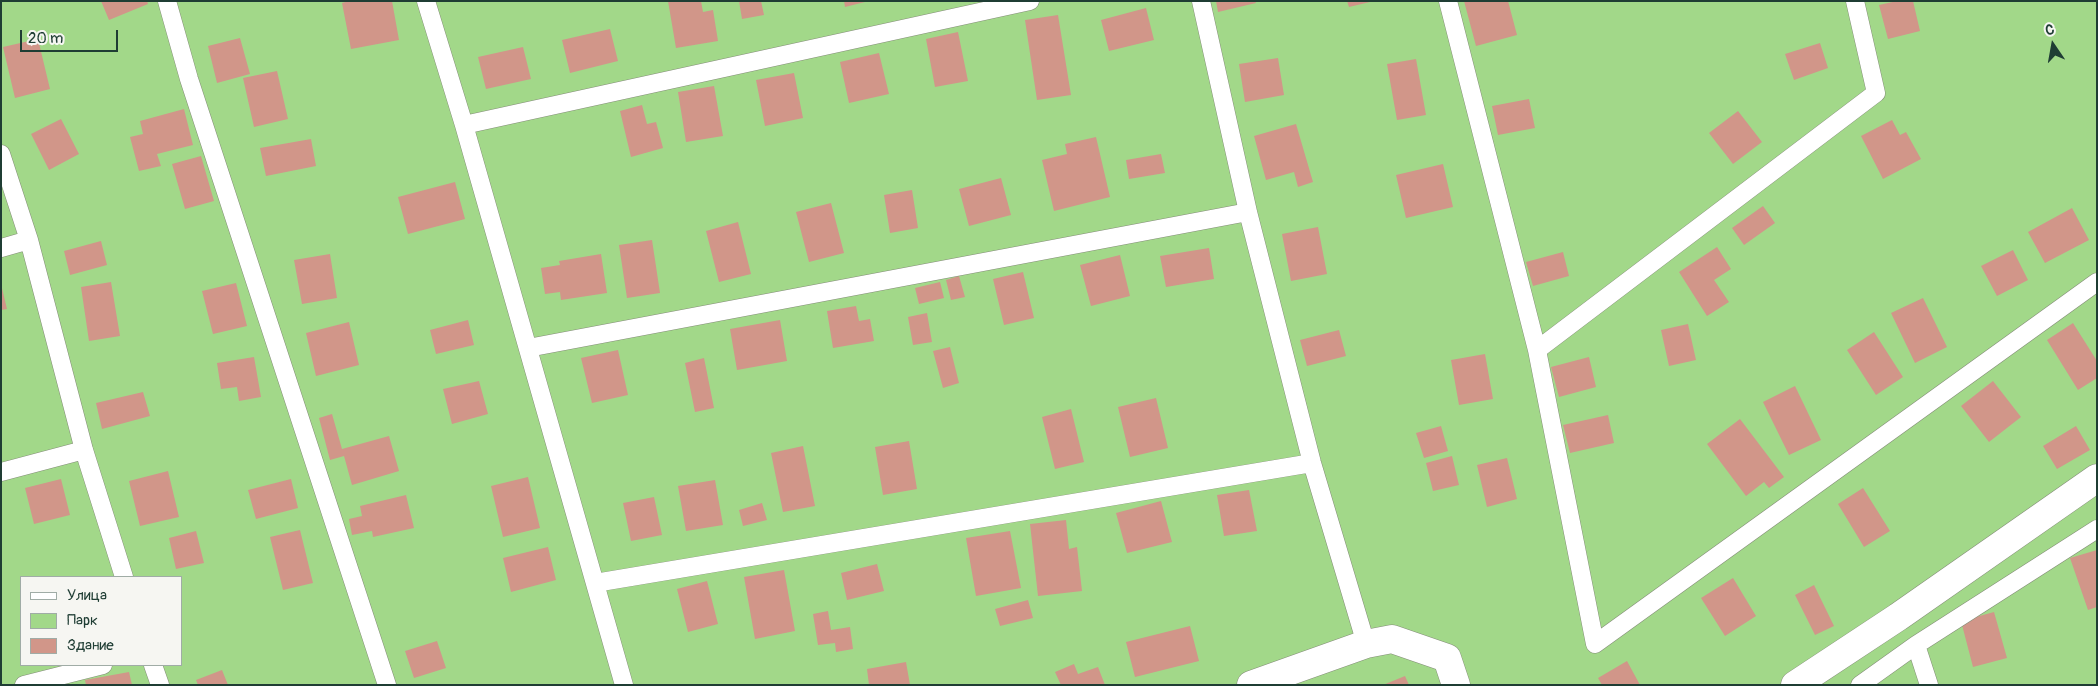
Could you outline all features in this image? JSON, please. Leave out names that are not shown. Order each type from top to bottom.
[{"type":"street","points":[[1795,685],[1898,617],[2097,478]]},
{"type":"street","points":[[1250,685],[1366,644],[1392,639],[1447,658],[1456,685]]},
{"type":"lane","points":[[167,1],[189,79],[387,685]]},
{"type":"lane","points":[[426,1],[464,125],[624,685]]},
{"type":"lane","points":[[464,125],[1030,1]]},
{"type":"lane","points":[[1201,1],[1248,212],[1312,463],[1366,644]]},
{"type":"lane","points":[[1448,1],[1537,350],[1595,644],[2097,282]]},
{"type":"lane","points":[[1537,350],[1876,93],[1854,1]]},
{"type":"lane","points":[[1,154],[29,240],[84,450],[124,576]]},
{"type":"lane","points":[[528,348],[1248,212]]},
{"type":"lane","points":[[1,248],[29,240]]},
{"type":"lane","points":[[1,472],[84,450]]},
{"type":"lane","points":[[595,583],[1312,463]]},
{"type":"lane","points":[[1860,685],[1916,645],[2097,529]]},
{"type":"lane","points":[[1916,645],[1929,685]]},
{"type":"lane","points":[[24,685],[99,666]]},
{"type":"lane","points":[[153,666],[160,685]]},
{"type":"green space","points":[[1,1],[2097,1],[2097,685],[1,685]]},
{"type":"building","points":[[101,1],[147,1],[148,4],[109,20]]},
{"type":"building","points":[[349,1],[392,1],[399,40],[351,49],[342,3]]},
{"type":"building","points":[[668,1],[701,1],[703,12],[713,10],[718,41],[676,48]]},
{"type":"building","points":[[739,1],[761,1],[764,15],[742,19]]},
{"type":"building","points":[[844,1],[865,1],[865,2],[845,7]]},
{"type":"building","points":[[1216,1],[1255,1],[1256,3],[1218,12]]},
{"type":"building","points":[[1347,1],[1370,1],[1370,2],[1349,7]]},
{"type":"building","points":[[1464,1],[1508,1],[1517,35],[1476,46]]},
{"type":"building","points":[[1897,1],[1913,1],[1920,31],[1888,39],[1879,5]]},
{"type":"building","points":[[1146,8],[1154,40],[1109,51],[1101,20]]},
{"type":"building","points":[[1058,15],[1071,95],[1037,100],[1025,20]]},
{"type":"building","points":[[610,29],[618,61],[570,73],[562,40]]},
{"type":"building","points":[[958,32],[968,81],[935,87],[926,39]]},
{"type":"building","points":[[240,38],[250,74],[217,83],[208,46]]},
{"type":"building","points":[[38,39],[50,89],[15,98],[3,47]]},
{"type":"building","points":[[1820,43],[1828,68],[1794,80],[1785,54]]},
{"type":"building","points":[[523,47],[531,79],[486,89],[478,57]]},
{"type":"building","points":[[879,53],[889,94],[849,103],[840,62]]},
{"type":"building","points":[[1278,58],[1284,95],[1245,102],[1239,64]]},
{"type":"building","points":[[1416,59],[1426,115],[1397,120],[1387,64]]},
{"type":"building","points":[[277,71],[288,119],[254,127],[243,78]]},
{"type":"building","points":[[794,73],[803,118],[765,126],[756,80]]},
{"type":"building","points":[[714,86],[723,136],[686,142],[678,92]]},
{"type":"building","points":[[1529,99],[1535,128],[1498,135],[1492,106]]},
{"type":"building","points":[[642,105],[647,124],[656,122],[663,148],[631,157],[620,111]]},
{"type":"building","points":[[184,109],[193,145],[157,154],[161,166],[139,171],[130,137],[143,134],[140,121]]},
{"type":"building","points":[[1738,111],[1762,142],[1733,164],[1709,133]]},
{"type":"building","points":[[61,119],[79,154],[49,170],[31,134]]},
{"type":"building","points":[[1892,120],[1900,135],[1906,132],[1921,159],[1883,179],[1861,136]]},
{"type":"building","points":[[1296,124],[1313,182],[1298,187],[1294,172],[1266,180],[1254,136]]},
{"type":"building","points":[[1096,137],[1110,197],[1054,211],[1042,160],[1067,154],[1065,144]]},
{"type":"building","points":[[311,139],[316,166],[266,176],[260,148]]},
{"type":"building","points":[[1161,154],[1165,173],[1129,179],[1126,160]]},
{"type":"building","points":[[201,156],[214,201],[185,209],[172,164]]},
{"type":"building","points":[[1443,164],[1453,207],[1406,218],[1396,175]]},
{"type":"building","points":[[1001,178],[1011,215],[969,226],[959,189]]},
{"type":"building","points":[[455,182],[465,219],[408,234],[398,197]]},
{"type":"building","points":[[912,190],[918,228],[890,233],[884,195]]},
{"type":"building","points":[[831,203],[844,253],[809,262],[796,212]]},
{"type":"building","points":[[1763,206],[1775,223],[1744,245],[1732,228]]},
{"type":"building","points":[[2072,208],[2089,240],[2045,263],[2028,232]]},
{"type":"building","points":[[738,222],[751,274],[719,282],[706,231]]},
{"type":"building","points":[[1318,227],[1327,274],[1291,281],[1282,234]]},
{"type":"building","points":[[652,240],[660,293],[627,298],[619,245]]},
{"type":"building","points":[[101,241],[107,265],[70,275],[64,251]]},
{"type":"building","points":[[1717,247],[1731,269],[1714,280],[1729,302],[1707,316],[1679,272]]},
{"type":"building","points":[[1209,248],[1214,279],[1166,287],[1160,256]]},
{"type":"building","points":[[2013,250],[2028,280],[1997,296],[1981,266]]},
{"type":"building","points":[[1563,252],[1569,276],[1533,286],[1526,262]]},
{"type":"building","points":[[330,254],[337,298],[302,304],[294,260]]},
{"type":"building","points":[[601,254],[607,293],[561,300],[560,292],[545,294],[541,268],[560,265],[559,261]]},
{"type":"building","points":[[1120,255],[1130,296],[1091,306],[1080,265]]},
{"type":"building","points":[[1023,272],[1034,318],[1004,325],[993,279]]},
{"type":"building","points":[[959,276],[965,297],[951,300],[946,280]]},
{"type":"building","points":[[111,282],[120,336],[89,341],[81,287]]},
{"type":"building","points":[[940,282],[944,298],[919,304],[915,288]]},
{"type":"building","points":[[236,283],[247,326],[213,334],[202,291]]},
{"type":"building","points":[[1,284],[7,309],[1,310]]},
{"type":"building","points":[[1923,298],[1947,347],[1915,363],[1891,313]]},
{"type":"building","points":[[856,306],[859,321],[870,319],[874,341],[833,348],[827,311]]},
{"type":"building","points":[[927,313],[932,342],[913,345],[908,317]]},
{"type":"building","points":[[468,320],[474,345],[436,354],[430,330]]},
{"type":"building","points":[[780,320],[787,361],[737,370],[730,329]]},
{"type":"building","points":[[349,322],[359,365],[316,376],[306,333]]},
{"type":"building","points":[[2073,323],[2097,361],[2097,378],[2078,390],[2047,340]]},
{"type":"building","points":[[1688,324],[1696,360],[1669,366],[1661,330]]},
{"type":"building","points":[[1339,330],[1346,356],[1307,366],[1300,340]]},
{"type":"building","points":[[1874,332],[1903,377],[1876,395],[1847,350]]},
{"type":"building","points":[[950,347],[959,383],[943,388],[933,351]]},
{"type":"building","points":[[618,350],[628,395],[592,403],[581,358]]},
{"type":"building","points":[[1485,354],[1493,399],[1459,405],[1451,360]]},
{"type":"building","points":[[254,357],[261,397],[239,401],[237,387],[221,389],[217,363]]},
{"type":"building","points":[[1589,357],[1596,387],[1559,397],[1551,367]]},
{"type":"building","points":[[704,358],[714,408],[695,412],[685,363]]},
{"type":"building","points":[[479,381],[488,414],[452,424],[443,389]]},
{"type":"building","points":[[1993,381],[2021,417],[1989,442],[1961,406]]},
{"type":"building","points":[[1795,386],[1821,440],[1789,455],[1763,402]]},
{"type":"building","points":[[143,392],[150,416],[102,429],[96,403]]},
{"type":"building","points":[[1156,398],[1168,448],[1130,457],[1118,407]]},
{"type":"building","points":[[1071,409],[1084,462],[1055,469],[1042,417]]},
{"type":"building","points":[[332,414],[342,449],[389,436],[399,471],[352,485],[344,456],[330,460],[319,418]]},
{"type":"building","points":[[1608,415],[1614,443],[1570,453],[1563,425]]},
{"type":"building","points":[[1740,419],[1784,477],[1769,488],[1764,482],[1746,496],[1707,444]]},
{"type":"building","points":[[1441,426],[1448,451],[1424,458],[1416,433]]},
{"type":"building","points":[[2076,426],[2090,450],[2057,469],[2043,446]]},
{"type":"building","points":[[909,441],[917,489],[883,495],[875,447]]},
{"type":"building","points":[[803,446],[815,506],[783,512],[771,453]]},
{"type":"building","points":[[1452,456],[1459,485],[1433,491],[1426,463]]},
{"type":"building","points":[[1507,458],[1517,499],[1487,507],[1477,465]]},
{"type":"building","points":[[168,471],[179,517],[140,526],[129,481]]},
{"type":"building","points":[[528,477],[540,528],[503,537],[491,486]]},
{"type":"building","points":[[61,479],[70,515],[34,524],[25,488]]},
{"type":"building","points":[[291,479],[298,508],[256,519],[248,490]]},
{"type":"building","points":[[715,480],[723,525],[686,531],[678,486]]},
{"type":"building","points":[[1863,488],[1890,531],[1864,547],[1838,504]]},
{"type":"building","points":[[1249,490],[1257,531],[1224,536],[1217,495]]},
{"type":"building","points":[[406,495],[414,528],[373,537],[372,531],[352,535],[349,519],[362,516],[360,506]]},
{"type":"building","points":[[654,497],[662,535],[631,541],[623,503]]},
{"type":"building","points":[[1161,501],[1172,542],[1127,553],[1116,513]]},
{"type":"building","points":[[762,503],[767,520],[743,526],[739,510]]},
{"type":"building","points":[[1066,520],[1069,549],[1077,547],[1082,591],[1038,596],[1030,524]]},
{"type":"building","points":[[300,530],[313,583],[283,590],[270,537]]},
{"type":"building","points":[[196,531],[204,563],[176,569],[169,538]]},
{"type":"building","points":[[1010,531],[1021,588],[976,596],[966,538]]},
{"type":"building","points":[[548,547],[556,580],[511,592],[503,558]]},
{"type":"building","points":[[2097,550],[2097,607],[2088,610],[2070,558]]},
{"type":"building","points":[[877,564],[884,591],[847,600],[841,573]]},
{"type":"building","points":[[784,570],[795,631],[755,639],[744,577]]},
{"type":"building","points":[[1733,578],[1756,616],[1725,636],[1701,598]]},
{"type":"building","points":[[707,581],[718,624],[688,632],[677,589]]},
{"type":"building","points":[[1814,585],[1834,626],[1815,635],[1795,595]]},
{"type":"building","points":[[1028,600],[1033,618],[1000,626],[995,609]]},
{"type":"building","points":[[828,611],[831,630],[850,627],[853,649],[836,652],[835,643],[818,645],[813,614]]},
{"type":"building","points":[[1994,612],[2007,658],[1973,667],[1961,621]]},
{"type":"building","points":[[1190,626],[1199,661],[1135,677],[1126,642]]},
{"type":"building","points":[[437,641],[446,668],[414,678],[405,651]]},
{"type":"building","points":[[1627,661],[1640,685],[1602,685],[1598,678]]},
{"type":"building","points":[[906,662],[910,685],[869,685],[867,669]]},
{"type":"building","points":[[1074,664],[1078,674],[1098,667],[1105,685],[1061,685],[1055,672]]},
{"type":"building","points":[[222,670],[228,685],[198,685],[196,680]]},
{"type":"building","points":[[129,672],[132,685],[86,685],[85,680]]},
{"type":"building","points":[[1405,676],[1409,685],[1383,685]]}]
